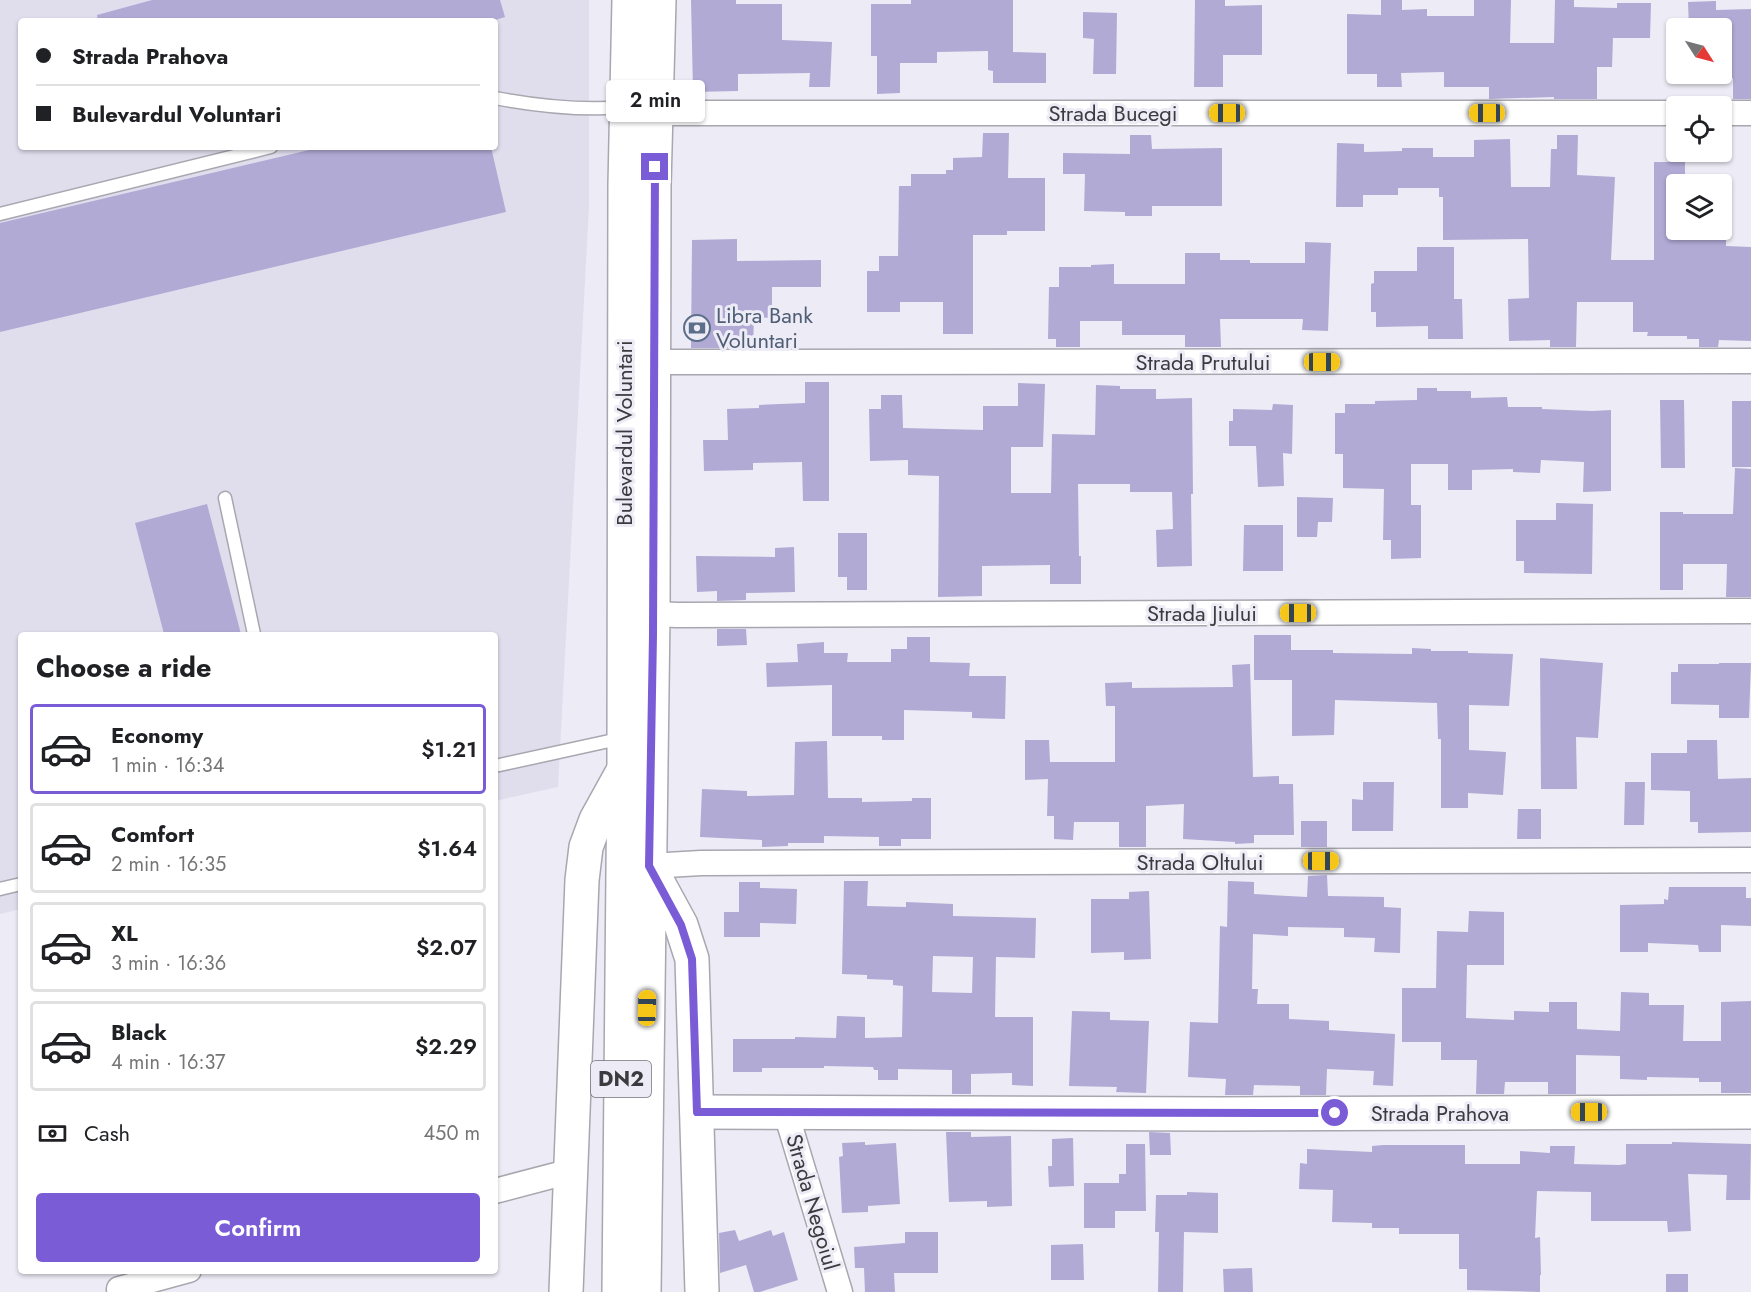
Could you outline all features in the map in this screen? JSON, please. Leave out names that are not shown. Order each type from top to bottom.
[{"type":"main road","name":"Bulevardul Voluntari","points":[[628,0],[654,185],[653,614],[636,866]]},
{"type":"main road","name":"Bulevardul Voluntari","points":[[636,866],[624,753],[625,185],[642,110],[658,0]]},
{"type":"main road","points":[[566,1292],[582,880],[586,847],[624,753]]},
{"type":"main road","points":[[636,866],[681,925],[692,959],[702,1292]]},
{"type":"main road","name":"DN2","points":[[619,1292],[636,866]]},
{"type":"main road","name":"DN2","points":[[636,866],[644,1292]]},
{"type":"main road","name":"Strada Prahova","points":[[697,1112],[1219,1114],[1751,1112]]},
{"type":"street","name":"Strada Bucegi","points":[[642,110],[1666,113]]},
{"type":"street","points":[[1732,113],[1751,113]]},
{"type":"street","name":"Strada Prutului","points":[[655,362],[1751,361]]},
{"type":"street","name":"Strada Jiului","points":[[653,614],[1751,611]]},
{"type":"street","name":"Strada Oltului","points":[[636,866],[701,863],[1751,860]]},
{"type":"street","name":"Strada Negoiul","points":[[786,1113],[840,1292]]},
{"type":"street","points":[[498,1190],[571,1171]]},
{"type":"street","points":[[119,1289],[174,1274]]},
{"type":"lane","points":[[498,99],[528,104],[598,110],[642,110]]},
{"type":"lane","points":[[0,214],[259,150]]},
{"type":"lane","points":[[225,498],[254,632]]},
{"type":"lane","points":[[498,766],[624,753]]},
{"type":"lane","points":[[0,889],[18,885]]},
{"type":"shaded area","points":[[0,0],[589,0],[589,206],[558,787],[498,800],[498,632],[18,632],[18,910],[0,914]]},
{"type":"building","points":[[152,0],[500,0],[505,17],[498,19],[98,18],[97,15]]},
{"type":"building","points":[[691,0],[736,0],[736,4],[782,4],[782,40],[832,42],[830,87],[809,87],[810,73],[738,74],[738,91],[693,92]]},
{"type":"building","points":[[911,0],[1013,0],[1013,52],[1046,53],[1046,83],[993,83],[993,71],[988,70],[988,51],[937,52],[937,63],[900,63],[900,93],[877,94],[877,56],[871,56],[871,4],[911,4]]},
{"type":"building","points":[[1195,0],[1225,0],[1225,6],[1262,5],[1262,55],[1223,55],[1223,87],[1194,87]]},
{"type":"building","points":[[1381,0],[1402,0],[1402,10],[1427,9],[1427,16],[1474,16],[1474,0],[1511,0],[1510,43],[1554,43],[1555,0],[1574,0],[1574,7],[1617,8],[1617,3],[1651,3],[1650,38],[1613,38],[1612,67],[1597,67],[1597,99],[1554,99],[1554,97],[1489,99],[1489,87],[1444,87],[1444,72],[1401,73],[1402,87],[1377,87],[1377,74],[1347,74],[1347,14],[1381,15]]},
{"type":"building","points":[[1716,1],[1716,10],[1751,9],[1751,99],[1733,99],[1732,18],[1689,18],[1688,2]]},
{"type":"building","points":[[1083,12],[1117,13],[1116,74],[1093,74],[1094,39],[1083,38]]},
{"type":"building","points":[[983,133],[1009,133],[1008,178],[1045,178],[1045,231],[1007,231],[1007,235],[973,235],[973,334],[943,334],[943,302],[900,302],[900,312],[867,312],[867,271],[879,271],[879,256],[898,256],[899,186],[911,186],[911,174],[946,174],[946,170],[953,170],[953,158],[982,157]]},
{"type":"building","points":[[1130,135],[1151,135],[1152,149],[1222,148],[1222,206],[1152,206],[1152,216],[1125,216],[1125,212],[1084,211],[1085,174],[1063,174],[1063,153],[1130,154]]},
{"type":"building","points":[[1557,135],[1578,135],[1577,175],[1615,177],[1611,260],[1654,260],[1654,162],[1685,162],[1685,174],[1666,174],[1666,240],[1726,240],[1726,246],[1751,247],[1751,341],[1719,340],[1718,347],[1699,347],[1699,339],[1687,339],[1687,336],[1647,336],[1648,332],[1633,332],[1633,302],[1577,302],[1576,347],[1550,347],[1550,340],[1509,341],[1508,299],[1529,298],[1528,239],[1443,240],[1443,197],[1439,197],[1439,188],[1398,188],[1398,195],[1363,195],[1363,207],[1336,207],[1337,143],[1364,144],[1364,152],[1433,148],[1433,157],[1474,157],[1474,140],[1510,139],[1511,187],[1550,187],[1551,149],[1557,149]]},
{"type":"building","points":[[309,150],[492,150],[506,212],[0,332],[0,223]]},
{"type":"building","points":[[737,239],[737,261],[821,260],[821,287],[772,287],[772,318],[754,317],[753,348],[691,348],[692,240]]},
{"type":"building","points":[[1305,242],[1331,243],[1328,331],[1302,330],[1303,319],[1220,319],[1221,347],[1185,347],[1185,335],[1122,335],[1122,321],[1080,321],[1080,347],[1056,347],[1056,339],[1048,339],[1049,287],[1059,287],[1059,267],[1114,264],[1114,284],[1185,284],[1185,253],[1220,253],[1220,260],[1250,260],[1250,263],[1305,263]]},
{"type":"building","points":[[1417,247],[1454,247],[1454,299],[1462,299],[1463,339],[1428,339],[1428,326],[1376,327],[1376,312],[1371,312],[1371,284],[1374,283],[1374,271],[1417,271]]},
{"type":"building","points":[[805,382],[829,382],[829,501],[803,501],[802,462],[753,463],[753,470],[704,471],[703,440],[728,440],[727,409],[805,403]]},
{"type":"building","points":[[1018,383],[1045,384],[1043,447],[1011,447],[1011,493],[1051,493],[1052,434],[1095,435],[1096,385],[1120,386],[1120,389],[1156,389],[1156,399],[1192,398],[1192,566],[1157,567],[1156,530],[1173,529],[1172,492],[1130,492],[1130,484],[1078,484],[1081,584],[1050,584],[1050,565],[982,566],[982,596],[938,597],[939,476],[908,475],[908,460],[870,461],[869,409],[881,409],[881,395],[902,395],[903,428],[983,430],[983,406],[1018,406]]},
{"type":"building","points":[[1417,388],[1437,388],[1437,391],[1471,391],[1471,398],[1507,397],[1508,407],[1611,410],[1611,491],[1583,492],[1584,462],[1541,460],[1540,473],[1513,472],[1513,469],[1472,470],[1472,490],[1448,490],[1448,464],[1411,464],[1411,505],[1421,505],[1421,558],[1391,559],[1391,540],[1383,540],[1384,489],[1343,488],[1343,454],[1335,454],[1335,413],[1345,413],[1345,404],[1417,400]]},
{"type":"building","points":[[1660,400],[1684,400],[1685,468],[1661,468]]},
{"type":"building","points":[[1732,401],[1751,401],[1751,467],[1732,467]]},
{"type":"building","points":[[1273,404],[1293,405],[1292,454],[1283,453],[1284,486],[1258,487],[1256,446],[1229,446],[1229,421],[1233,421],[1233,409],[1272,410]]},
{"type":"building","points":[[1735,468],[1751,469],[1751,597],[1726,597],[1727,564],[1683,564],[1683,590],[1660,590],[1660,512],[1733,514]]},
{"type":"building","points":[[1297,497],[1333,498],[1332,522],[1318,522],[1317,537],[1297,537]]},
{"type":"building","points":[[1556,503],[1593,504],[1592,574],[1524,573],[1524,561],[1516,561],[1516,520],[1556,520]]},
{"type":"building","points":[[207,504],[240,632],[163,632],[135,523]]},
{"type":"building","points":[[1244,525],[1283,525],[1283,571],[1243,571]]},
{"type":"building","points":[[838,533],[867,533],[867,590],[847,590],[847,577],[838,577]]},
{"type":"building","points":[[794,547],[795,592],[746,593],[746,600],[717,601],[717,591],[697,592],[696,556],[775,557],[775,548]]},
{"type":"building","points":[[717,629],[746,629],[747,645],[717,646]]},
{"type":"building","points":[[1254,635],[1291,635],[1291,650],[1412,654],[1412,648],[1431,649],[1431,651],[1513,654],[1509,706],[1469,705],[1469,750],[1506,752],[1503,795],[1468,793],[1468,808],[1441,808],[1441,739],[1438,739],[1437,703],[1335,700],[1334,735],[1292,736],[1292,680],[1254,680]]},
{"type":"building","points":[[907,637],[930,637],[930,662],[970,663],[969,676],[1006,676],[1005,719],[972,718],[972,712],[904,710],[904,740],[882,740],[882,736],[832,736],[832,685],[767,687],[766,663],[798,662],[797,644],[824,642],[824,653],[848,653],[847,662],[891,662],[891,649],[907,649]]},
{"type":"building","points":[[1540,658],[1603,663],[1598,738],[1576,737],[1577,789],[1541,789]]},
{"type":"building","points":[[1751,663],[1749,718],[1719,718],[1719,705],[1671,704],[1671,672],[1678,672],[1678,664]]},
{"type":"building","points":[[1250,664],[1253,777],[1279,776],[1279,784],[1293,784],[1294,835],[1254,835],[1254,843],[1235,844],[1235,842],[1183,839],[1184,804],[1146,806],[1146,847],[1119,847],[1119,822],[1074,822],[1073,840],[1054,839],[1054,816],[1047,816],[1048,779],[1025,780],[1025,740],[1049,740],[1050,762],[1115,762],[1115,706],[1106,706],[1105,683],[1132,682],[1132,688],[1233,687],[1232,665]]},
{"type":"building","points":[[1687,740],[1717,740],[1718,779],[1751,778],[1751,832],[1698,833],[1698,822],[1690,822],[1690,791],[1651,790],[1651,753],[1687,753]]},
{"type":"building","points":[[827,741],[828,798],[862,798],[862,802],[912,801],[912,798],[931,798],[931,839],[901,839],[901,846],[879,846],[879,837],[824,836],[824,843],[788,843],[788,846],[762,847],[762,840],[700,837],[702,789],[747,791],[747,796],[794,795],[795,742]]},
{"type":"building","points":[[1363,782],[1394,782],[1393,831],[1352,831],[1352,799],[1363,800]]},
{"type":"building","points":[[1625,782],[1645,782],[1644,825],[1624,825]]},
{"type":"building","points":[[1518,809],[1541,809],[1541,839],[1517,839]]},
{"type":"building","points":[[1301,821],[1327,821],[1327,847],[1301,847]]},
{"type":"building","points":[[1327,875],[1328,896],[1384,897],[1384,907],[1401,908],[1400,953],[1374,952],[1375,938],[1344,937],[1344,928],[1288,927],[1288,936],[1253,934],[1252,989],[1258,989],[1257,1004],[1289,1004],[1289,1019],[1329,1021],[1329,1030],[1395,1034],[1393,1086],[1373,1085],[1374,1071],[1327,1069],[1326,1095],[1300,1095],[1300,1086],[1254,1085],[1253,1095],[1225,1095],[1226,1079],[1188,1077],[1190,1022],[1218,1023],[1220,926],[1227,927],[1228,881],[1254,882],[1254,894],[1307,897],[1308,876]]},
{"type":"building","points":[[844,881],[868,881],[867,906],[906,907],[906,902],[953,904],[953,916],[1036,918],[1035,958],[996,957],[995,1017],[1033,1017],[1033,1086],[1012,1085],[1012,1073],[971,1074],[971,1094],[952,1094],[952,1070],[898,1069],[898,1080],[878,1080],[878,1070],[874,1070],[873,1067],[762,1068],[762,1072],[733,1072],[733,1039],[836,1038],[837,1016],[865,1017],[865,1038],[902,1037],[903,986],[893,985],[893,980],[867,979],[867,975],[842,974]],"holes":[[[933,956],[973,957],[972,993],[932,992]]]},
{"type":"building","points":[[739,882],[760,882],[760,888],[797,889],[796,924],[760,923],[760,937],[724,937],[724,912],[739,912]]},
{"type":"building","points":[[1669,887],[1746,887],[1746,898],[1751,898],[1751,926],[1721,925],[1721,952],[1699,952],[1698,945],[1648,943],[1648,952],[1620,952],[1620,905],[1664,904],[1664,899],[1668,900]]},
{"type":"building","points":[[1149,891],[1151,959],[1124,960],[1124,952],[1091,953],[1091,899],[1129,899],[1129,892]]},
{"type":"building","points":[[1469,911],[1504,912],[1504,965],[1467,965],[1466,1018],[1514,1020],[1514,1011],[1549,1012],[1549,1002],[1577,1002],[1577,1029],[1620,1031],[1621,992],[1649,993],[1649,1005],[1684,1005],[1683,1041],[1721,1041],[1721,1002],[1751,1001],[1751,1093],[1721,1093],[1721,1082],[1699,1082],[1699,1078],[1620,1079],[1620,1056],[1576,1055],[1576,1094],[1548,1094],[1548,1082],[1505,1082],[1504,1094],[1476,1094],[1477,1060],[1441,1060],[1441,1042],[1402,1042],[1402,988],[1436,988],[1437,931],[1468,932]]},
{"type":"building","points":[[1072,1011],[1110,1012],[1110,1020],[1149,1021],[1146,1093],[1116,1092],[1117,1087],[1069,1086]]},
{"type":"building","points":[[946,1132],[971,1132],[971,1137],[1011,1136],[1012,1206],[987,1207],[987,1201],[949,1202]]},
{"type":"building","points":[[1149,1132],[1170,1133],[1171,1155],[1150,1155]]},
{"type":"building","points":[[1073,1138],[1074,1186],[1049,1187],[1048,1166],[1052,1166],[1052,1139]]},
{"type":"building","points":[[865,1142],[865,1145],[896,1143],[900,1204],[868,1206],[868,1212],[842,1213],[839,1157],[843,1156],[842,1143]]},
{"type":"building","points":[[1672,1142],[1751,1144],[1750,1200],[1726,1200],[1727,1175],[1688,1174],[1691,1231],[1668,1232],[1667,1221],[1591,1221],[1591,1192],[1537,1191],[1535,1238],[1540,1237],[1540,1292],[1467,1290],[1467,1269],[1459,1269],[1459,1234],[1399,1234],[1399,1228],[1372,1228],[1372,1223],[1332,1222],[1333,1190],[1299,1189],[1300,1163],[1307,1164],[1307,1149],[1372,1152],[1372,1146],[1383,1145],[1465,1145],[1465,1164],[1520,1164],[1520,1151],[1550,1153],[1550,1146],[1575,1146],[1574,1164],[1619,1165],[1626,1164],[1626,1144],[1672,1144]]},
{"type":"building","points":[[1126,1144],[1145,1144],[1146,1211],[1115,1211],[1115,1228],[1084,1228],[1084,1183],[1119,1183],[1119,1174],[1126,1174]]},
{"type":"building","points":[[1187,1192],[1218,1193],[1218,1233],[1184,1232],[1183,1292],[1158,1292],[1159,1232],[1155,1232],[1156,1195],[1187,1195]]},
{"type":"building","points":[[735,1230],[739,1241],[771,1230],[773,1236],[784,1232],[798,1280],[754,1292],[746,1265],[720,1273],[719,1233]]},
{"type":"building","points":[[905,1232],[938,1232],[938,1273],[894,1273],[895,1292],[865,1292],[864,1268],[855,1268],[854,1247],[905,1243]]},
{"type":"building","points":[[1083,1244],[1084,1280],[1051,1280],[1051,1245]]},
{"type":"building","points":[[1252,1268],[1253,1292],[1224,1292],[1223,1269]]},
{"type":"building","points":[[1666,1274],[1688,1274],[1688,1292],[1666,1292]]},
{"type":"place","name":"Libra Bank Voluntari","points":[[697,328]]},
{"type":"route","points":[[655,167],[653,635],[649,866],[681,925],[692,959],[697,1112],[1335,1113]]}]
